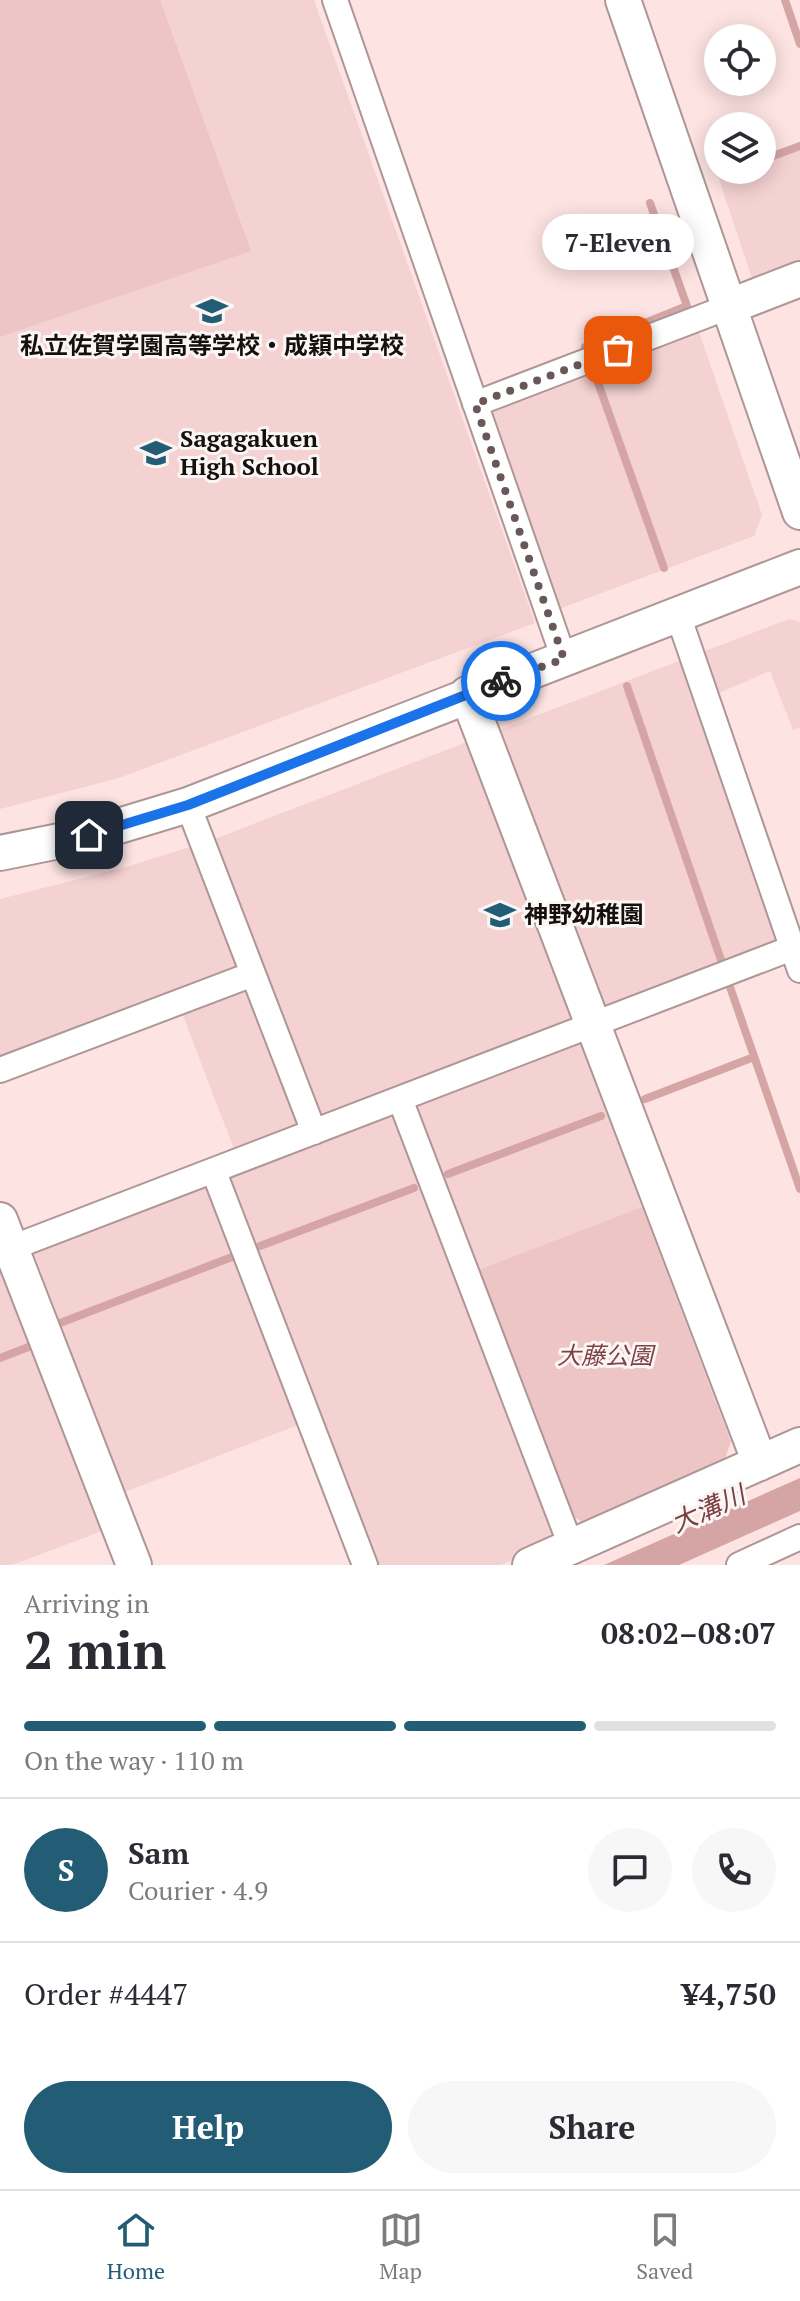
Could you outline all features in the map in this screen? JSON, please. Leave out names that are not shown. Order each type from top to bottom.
[{"type":"street","points":[[335,0],[564,659]]},
{"type":"street","points":[[623,0],[800,512]]},
{"type":"street","points":[[475,404],[800,279]]},
{"type":"street","points":[[0,853],[89,835],[188,805],[800,567]]},
{"type":"street","points":[[134,1565],[5,1234],[214,1172],[593,1025],[796,959],[678,615]]},
{"type":"street","points":[[467,694],[760,1463]]},
{"type":"street","points":[[188,805],[314,1132]]},
{"type":"street","points":[[0,1070],[253,974]]},
{"type":"street","points":[[400,1099],[571,1546]]},
{"type":"street","points":[[214,1172],[365,1565]]},
{"type":"street","points":[[530,1565],[800,1445]]},
{"type":"street","points":[[739,1565],[800,1537]]},
{"type":"shaded area","name":"私立佐賀学園高等学校・成穎中学校","points":[[0,0],[314,0],[535,623],[119,778],[0,809]]},
{"type":"shaded area","points":[[800,149],[800,263],[753,281],[721,184],[776,184],[776,158]]},
{"type":"shaded area","points":[[699,332],[762,515],[754,536],[559,609],[490,410]]},
{"type":"shaded area","points":[[789,619],[800,622],[800,727],[793,730],[770,671],[696,703],[782,943],[603,1012],[496,731]]},
{"type":"shaded area","points":[[467,742],[642,1207],[478,1270],[572,1516],[544,1546],[501,1565],[354,1565],[298,1425],[125,1492],[25,1230],[234,1149],[180,1008],[0,1077],[0,899],[126,867],[212,840]]},
{"type":"shaded area","points":[[0,1262],[102,1531],[12,1565],[0,1565]]},
{"type":"shaded area","points":[[800,1478],[800,1511],[679,1565],[604,1565]]},
{"type":"green space","points":[[0,0],[160,0],[251,251],[0,337]]},
{"type":"green space","name":"大藤公園","points":[[642,1207],[731,1442],[722,1467],[588,1525],[572,1516],[478,1270]]},
{"type":"waterway","points":[[785,0],[800,44]]},
{"type":"waterway","points":[[776,155],[800,146]]},
{"type":"waterway","points":[[585,347],[687,306],[650,203]]},
{"type":"waterway","points":[[596,377],[664,568]]},
{"type":"waterway","points":[[627,686],[721,960]]},
{"type":"waterway","points":[[730,987],[800,1189]]},
{"type":"waterway","points":[[645,1099],[754,1057]]},
{"type":"waterway","points":[[448,1174],[601,1116]]},
{"type":"waterway","points":[[260,1246],[414,1188]]},
{"type":"waterway","points":[[60,1323],[232,1257]]},
{"type":"waterway","points":[[0,1358],[31,1346]]},
{"type":"way so far","points":[[501,681],[564,659],[475,404],[618,350]]},
{"type":"place","name":"私立佐賀学園高等学校・成穎中学校","points":[[212,311]]},
{"type":"place","name":"7-Eleven","points":[[618,350]]},
{"type":"place","name":"Sagagakuen High School","points":[[156,453]]},
{"type":"place","name":"神野幼稚園","points":[[500,915]]},
{"type":"route","points":[[89,835],[188,805],[501,681]]},
{"type":"water label","name":"大溝川","points":[[708,1509]]}]
